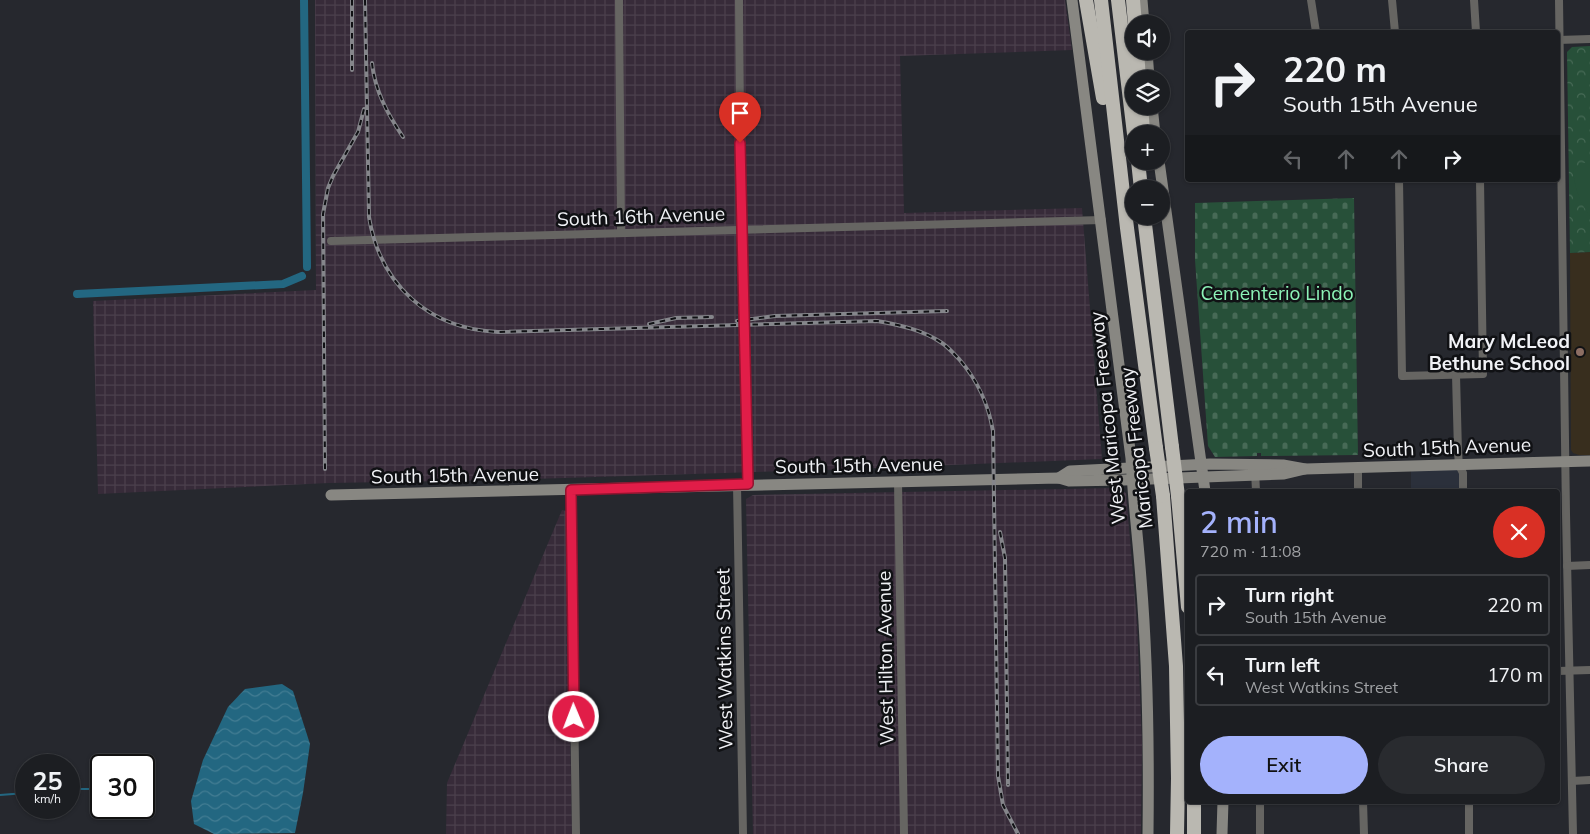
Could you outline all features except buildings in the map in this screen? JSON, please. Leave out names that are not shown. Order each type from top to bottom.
[{"type":"highway","points":[[1086,0],[1109,133],[1120,168]]},
{"type":"highway","name":"Maricopa Freeway","points":[[1101,0],[1120,168],[1163,496],[1176,666],[1177,834]]},
{"type":"highway","points":[[1118,0],[1133,125]]},
{"type":"highway","points":[[1133,0],[1134,15]]},
{"type":"highway","name":"Maricopa Freeway","points":[[1145,225],[1178,496],[1185,574]]},
{"type":"highway","points":[[1194,804],[1194,834]]},
{"type":"main road","name":"West Maricopa Freeway","points":[[1072,0],[1102,220],[1131,467],[1147,673],[1148,834]]},
{"type":"main road","points":[[1142,0],[1143,15]]},
{"type":"main road","points":[[1160,170],[1205,489]]},
{"type":"main road","name":"South 15th Avenue","points":[[331,496],[742,484],[1059,478],[1069,481],[1204,478],[1283,465],[1305,469],[1590,461]]},
{"type":"main road","name":"South 15th Avenue","points":[[1059,478],[1070,471],[1202,464],[1255,470]]},
{"type":"main road","points":[[1222,834],[1223,804]]},
{"type":"street","points":[[619,0],[621,232]]},
{"type":"street","name":"West Watkins Street","points":[[739,0],[742,834]]},
{"type":"street","points":[[1311,0],[1316,30]]},
{"type":"street","points":[[1392,0],[1395,30]]},
{"type":"street","points":[[1474,0],[1476,30]]},
{"type":"street","points":[[1558,30],[1559,0]]},
{"type":"street","points":[[1560,40],[1590,40]]},
{"type":"street","points":[[1560,146],[1574,834]]},
{"type":"street","points":[[1399,182],[1402,376],[1483,374],[1480,182]]},
{"type":"street","name":"South 16th Avenue","points":[[330,241],[1102,220]]},
{"type":"street","points":[[1456,375],[1459,465],[1463,473],[1463,489]]},
{"type":"street","points":[[1358,468],[1358,489]]},
{"type":"street","points":[[1255,470],[1256,489]]},
{"type":"street","name":"West Hilton Avenue","points":[[898,482],[904,834]]},
{"type":"street","points":[[571,490],[576,834]]},
{"type":"street","points":[[1568,566],[1590,565]]},
{"type":"street","points":[[1560,671],[1590,670]]},
{"type":"street","points":[[1572,781],[1590,780]]},
{"type":"street","points":[[1260,804],[1260,834]]},
{"type":"street","points":[[1363,804],[1364,834]]},
{"type":"street","points":[[1468,804],[1469,834]]},
{"type":"shaded area","points":[[315,0],[1065,0],[1072,50],[900,56],[904,213],[1082,208],[1102,459],[502,480],[329,483],[98,494],[93,301],[316,290]]},
{"type":"shaded area","name":"Mary McLeod Bethune School","points":[[1590,252],[1590,455],[1579,455],[1571,450],[1570,253]]},
{"type":"shaded area","points":[[1411,468],[1457,468],[1461,475],[1461,489],[1411,489]]},
{"type":"shaded area","points":[[1114,488],[1126,493],[1137,622],[1142,743],[1141,834],[753,834],[746,499],[753,495]]},
{"type":"shaded area","points":[[562,510],[566,511],[572,834],[446,834],[447,783]]},
{"type":"green space","points":[[1590,46],[1590,252],[1570,253],[1567,52],[1572,47]]},
{"type":"green space","points":[[1581,163],[1590,163],[1590,216],[1580,200],[1576,189],[1573,171]]},
{"type":"green space","name":"Cementerio Lindo","points":[[1354,198],[1358,455],[1261,456],[1261,453],[1257,453],[1257,456],[1215,457],[1208,446],[1195,260],[1195,203]]},
{"type":"water","points":[[282,684],[293,691],[310,744],[295,833],[214,834],[194,824],[191,801],[203,760],[228,707],[245,689]]},
{"type":"waterway","points":[[304,0],[307,267]]},
{"type":"waterway","points":[[77,294],[283,284],[302,276]]},
{"type":"waterway","points":[[80,789],[90,789]]},
{"type":"waterway","points":[[0,795],[15,794]]},
{"type":"railway","points":[[352,0],[352,70]]},
{"type":"railway","points":[[365,0],[369,217],[375,241],[384,263],[396,282],[412,299],[430,312],[450,322],[473,329],[498,332],[877,321],[894,324],[935,338],[949,349],[966,367],[981,393],[993,431],[998,776],[1003,805],[1018,834]]},
{"type":"railway","points":[[372,63],[376,83],[383,102],[403,137]]},
{"type":"railway","points":[[325,469],[323,214],[328,188],[358,132],[364,109]]},
{"type":"railway","points":[[737,321],[775,316],[947,311]]},
{"type":"railway","points":[[649,324],[676,318],[712,317]]},
{"type":"railway","points":[[1000,532],[1005,558],[1008,785]]},
{"type":"place","name":"Mary McLeod Bethune School","points":[[1580,352]]},
{"type":"route","points":[[574,717],[571,490],[748,484],[740,143]]}]
